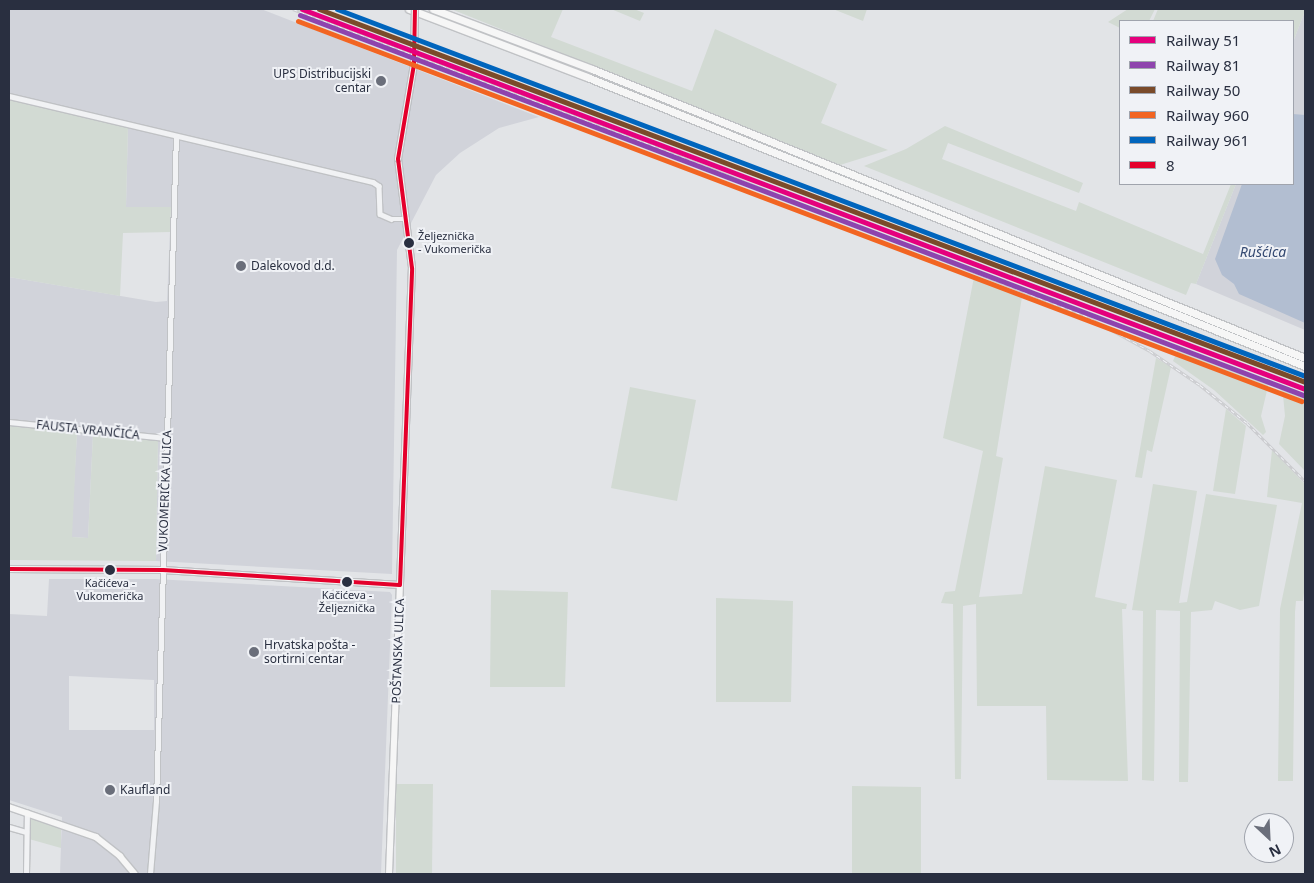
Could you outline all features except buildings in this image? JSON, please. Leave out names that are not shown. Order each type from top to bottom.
[{"type":"highway","points":[[409,9],[587,77],[1305,366]]},
{"type":"highway","points":[[433,9],[592,69],[1305,358]]},
{"type":"main road","name":"POŠTANSKA ULICA","points":[[389,874],[412,268],[398,159],[414,64],[415,9]]},
{"type":"main road","points":[[9,570],[163,570],[400,585]]},
{"type":"main road","points":[[9,807],[96,838],[120,856],[136,874]]},
{"type":"street","points":[[9,96],[373,182],[379,186],[380,214],[391,219],[407,219]]},
{"type":"street","name":"VUKOMERIČKA ULICA","points":[[151,874],[163,570],[176,136]]},
{"type":"street","name":"FAUSTA VRANČIĆA","points":[[9,422],[166,438]]},
{"type":"street","points":[[26,874],[27,813]]},
{"type":"street","points":[[9,827],[26,832]]},
{"type":"shaded area","points":[[9,9],[261,9],[539,117],[499,128],[460,153],[436,175],[397,250],[392,574],[156,561],[158,441],[93,434],[88,538],[71,537],[77,433],[9,426],[9,277],[156,302],[167,301],[171,208],[126,207],[128,127],[173,138],[175,133],[9,94]]},
{"type":"shaded area","points":[[451,9],[563,9],[551,37],[692,91],[715,29],[837,84],[821,123],[888,150],[840,165]]},
{"type":"shaded area","points":[[611,9],[634,9],[644,13],[640,21]]},
{"type":"shaded area","points":[[833,9],[867,9],[863,21]]},
{"type":"shaded area","points":[[1128,9],[1155,9],[1150,20],[1119,20],[1119,28],[1108,22]]},
{"type":"shaded area","points":[[1158,9],[1305,9],[1294,39],[1294,20],[1153,20]]},
{"type":"shaded area","name":"Rušćica","points":[[1305,11],[1305,330],[1196,284],[1236,185],[1294,185],[1294,39]]},
{"type":"shaded area","points":[[9,100],[128,127],[126,207],[171,207],[170,232],[123,233],[120,296],[9,277]]},
{"type":"shaded area","points":[[945,126],[1083,183],[1079,193],[948,143],[942,159],[1076,211],[1079,202],[1203,254],[1231,185],[1236,185],[1196,284],[1191,283],[1186,295],[864,166],[906,149]]},
{"type":"shaded area","points":[[974,277],[1022,297],[996,456],[1003,458],[979,597],[1022,594],[1045,466],[1117,480],[1095,597],[1127,604],[1126,609],[1122,609],[1128,781],[1047,780],[1046,706],[977,706],[976,604],[963,606],[961,779],[955,779],[953,604],[941,603],[945,592],[955,591],[983,451],[943,438]]},
{"type":"shaded area","points":[[1178,349],[1269,382],[1261,416],[1266,432],[1263,435],[1214,390],[1173,361]]},
{"type":"shaded area","points":[[1156,358],[1171,367],[1152,452],[1147,450],[1142,478],[1135,477]]},
{"type":"shaded area","points":[[1277,384],[1305,395],[1305,471],[1279,444],[1285,416],[1283,395]]},
{"type":"shaded area","points":[[630,387],[696,400],[677,501],[611,488]]},
{"type":"shaded area","points":[[1226,409],[1246,426],[1235,494],[1213,491]]},
{"type":"shaded area","points":[[9,426],[77,433],[72,537],[88,538],[93,434],[158,441],[156,561],[9,560]]},
{"type":"shaded area","points":[[1272,450],[1305,484],[1305,585],[1303,601],[1296,601],[1295,612],[1293,781],[1278,781],[1280,609],[1302,503],[1267,497]]},
{"type":"shaded area","points":[[1153,484],[1197,491],[1179,603],[1187,602],[1206,494],[1277,505],[1259,606],[1240,610],[1215,601],[1212,610],[1191,612],[1188,782],[1179,782],[1180,611],[1156,610],[1154,781],[1142,780],[1143,611],[1132,610]]},
{"type":"shaded area","points":[[49,579],[155,579],[390,592],[392,595],[381,874],[60,874],[62,817],[9,800],[9,614],[47,616]],"holes":[[[69,676],[154,680],[154,730],[69,730]]]},
{"type":"shaded area","points":[[491,590],[568,592],[565,687],[490,687]]},
{"type":"shaded area","points":[[716,598],[793,601],[791,702],[716,702]]},
{"type":"shaded area","points":[[396,784],[433,784],[432,874],[396,874]]},
{"type":"shaded area","points":[[852,786],[921,787],[921,874],[852,874]]},
{"type":"shaded area","points":[[30,818],[61,828],[61,848],[29,839]]},
{"type":"water","name":"Rušćica","points":[[1294,114],[1305,115],[1305,323],[1239,294],[1234,284],[1222,275],[1215,259],[1242,185],[1294,185]]},
{"type":"railway","points":[[293,9],[644,142],[1084,315],[1150,351],[1200,385],[1247,423],[1305,481]]},
{"type":"rail line","name":"51","points":[[302,9],[1305,389]]},
{"type":"rail line","name":"50","points":[[319,9],[1305,382]]},
{"type":"rail line","name":"961","points":[[337,9],[1305,376]]},
{"type":"rail line","name":"81","points":[[300,15],[1303,395]]},
{"type":"rail line","name":"960","points":[[298,21],[1301,401]]},
{"type":"transit line","name":"8","points":[[400,585],[412,268],[398,159],[414,64],[415,9]]},
{"type":"transit line","name":"8","points":[[9,569],[163,570],[400,585]]},
{"type":"place","name":"UPS Distribucijski centar","points":[[381,81]]},
{"type":"place","name":"Željeznička - Vukomerička","points":[[409,243]]},
{"type":"place","name":"Dalekovod d.d.","points":[[241,266]]},
{"type":"place","name":"Kačićeva - Vukomerička","points":[[110,570]]},
{"type":"place","name":"Kačićeva - Željeznička","points":[[347,582]]},
{"type":"place","name":"Hrvatska pošta - sortirni centar","points":[[254,652]]},
{"type":"place","name":"Kaufland","points":[[110,790]]}]
